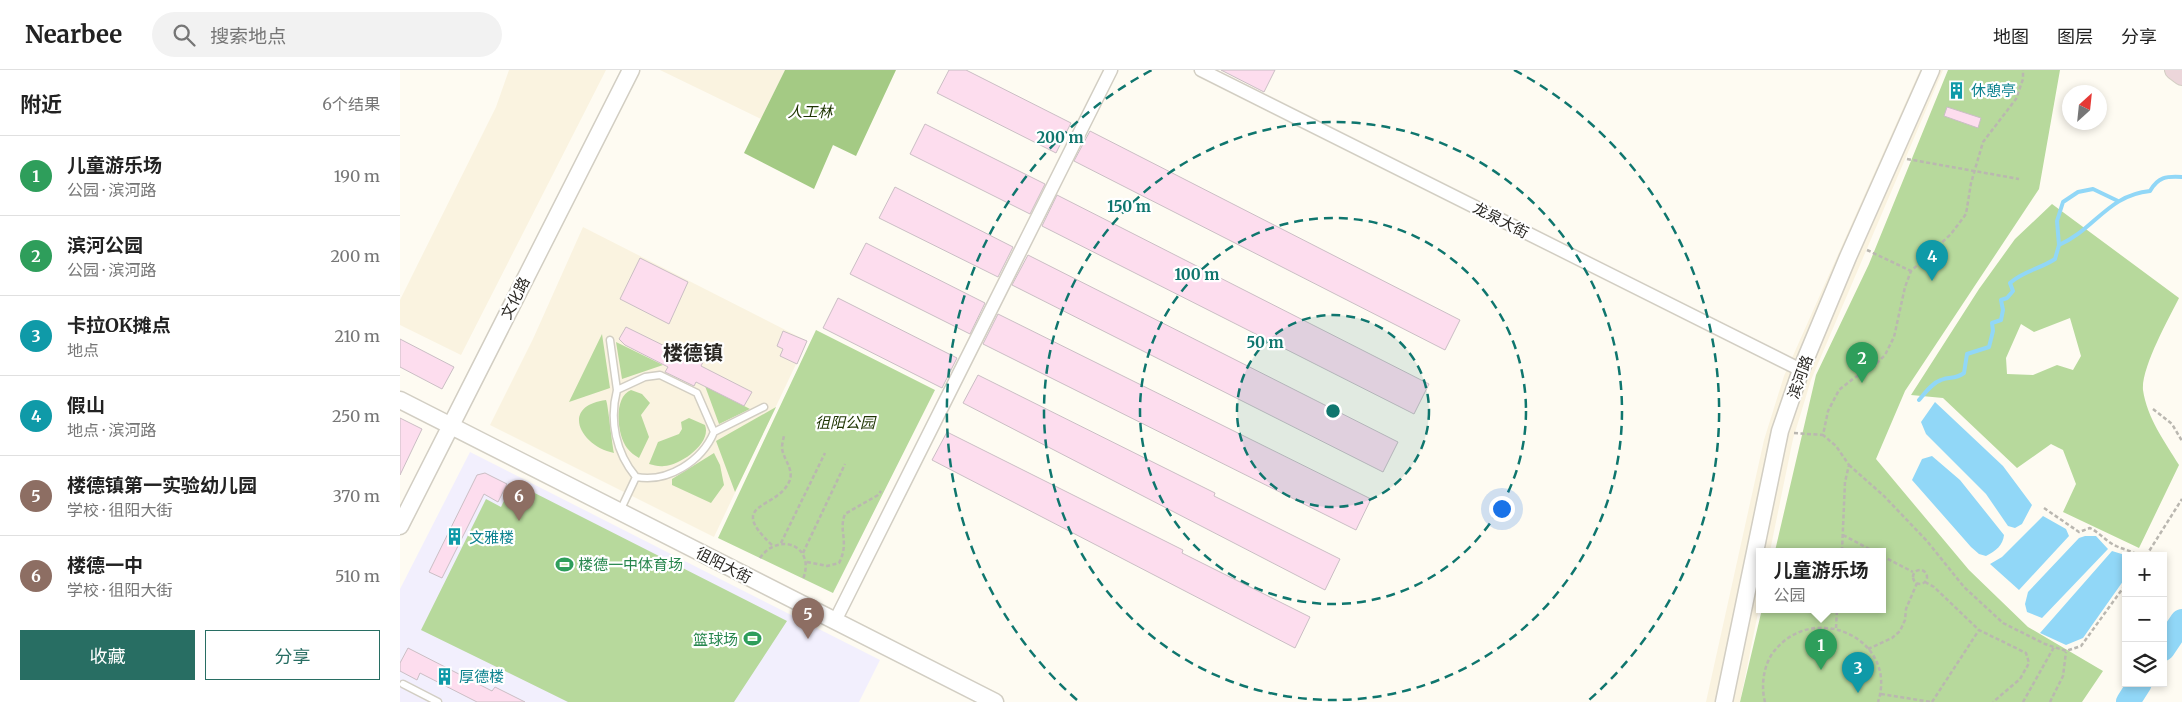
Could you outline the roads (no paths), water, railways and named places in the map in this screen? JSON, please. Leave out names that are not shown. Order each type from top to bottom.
[{"type":"main road","points":[[2174,70],[2182,76]]},
{"type":"street","name":"文化路","points":[[400,526],[630,70]]},
{"type":"street","points":[[835,621],[1111,70]]},
{"type":"street","name":"龙泉大街","points":[[1201,70],[1801,370]]},
{"type":"street","name":"滨河路","points":[[1724,702],[1780,431],[1801,370],[1931,70]]},
{"type":"street","name":"徂阳大街","points":[[400,400],[995,702]]},
{"type":"lane","points":[[610,340],[617,390],[614,425],[619,450],[636,477],[648,479],[664,477],[677,471],[709,445],[714,432],[764,407]]},
{"type":"lane","points":[[617,390],[645,377],[660,375],[697,393],[714,432]]},
{"type":"lane","points":[[619,512],[636,477]]},
{"type":"lane","points":[[403,684],[438,702]]},
{"type":"water","points":[[1935,402],[2003,466],[2032,505],[2022,524],[2015,528],[2008,526],[1986,494],[1926,434],[1921,422]]},
{"type":"water","points":[[1932,456],[1960,480],[2004,535],[2001,545],[1990,554],[1986,556],[1979,554],[1971,547],[1912,480],[1922,459]]},
{"type":"water","points":[[2043,516],[2066,529],[2069,536],[2019,590],[1990,564],[2002,557]]},
{"type":"water","points":[[2096,536],[2108,549],[2042,618],[2027,612],[2025,604],[2028,592],[2079,538]]},
{"type":"water","points":[[2112,551],[2122,554],[2122,583],[2083,638],[2066,645],[2040,633]]},
{"type":"waterway","points":[[1919,400],[1938,381],[1964,373],[1967,354],[1989,347],[1993,331],[1992,323],[2001,320],[2003,310],[2001,300],[2007,298],[2013,291],[2010,283],[2055,259],[2059,245],[2071,239],[2123,199],[2150,191],[2163,178],[2182,177]]},
{"type":"waterway","points":[[2059,245],[2057,221],[2063,202],[2078,192],[2093,189],[2118,201]]},
{"type":"waterway","points":[[2167,643],[2182,621]]},
{"type":"waterway","points":[[2128,702],[2137,687]]},
{"type":"place","name":"休憩亭","points":[[1957,90]]},
{"type":"place","name":"假山","points":[[1932,281]]},
{"type":"place","name":"滨河公园","points":[[1862,383]]},
{"type":"place","name":"楼德一中","points":[[519,521]]},
{"type":"place","name":"文雅楼","points":[[455,537]]},
{"type":"place","name":"楼德一中体育场","points":[[564,564]]},
{"type":"place","name":"篮球场","points":[[752,639]]},
{"type":"place","name":"楼德镇第一实验幼儿园","points":[[808,639]]},
{"type":"place","name":"儿童游乐场","points":[[1821,670]]},
{"type":"place","name":"厚德楼","points":[[445,676]]},
{"type":"place","name":"卡拉OK摊点","points":[[1858,693]]},
{"type":"district","name":"楼德镇","points":[[693,352]]},
{"type":"park label","name":"人工林","points":[[810,111]]},
{"type":"park label","name":"徂阳公园","points":[[845,422]]}]
